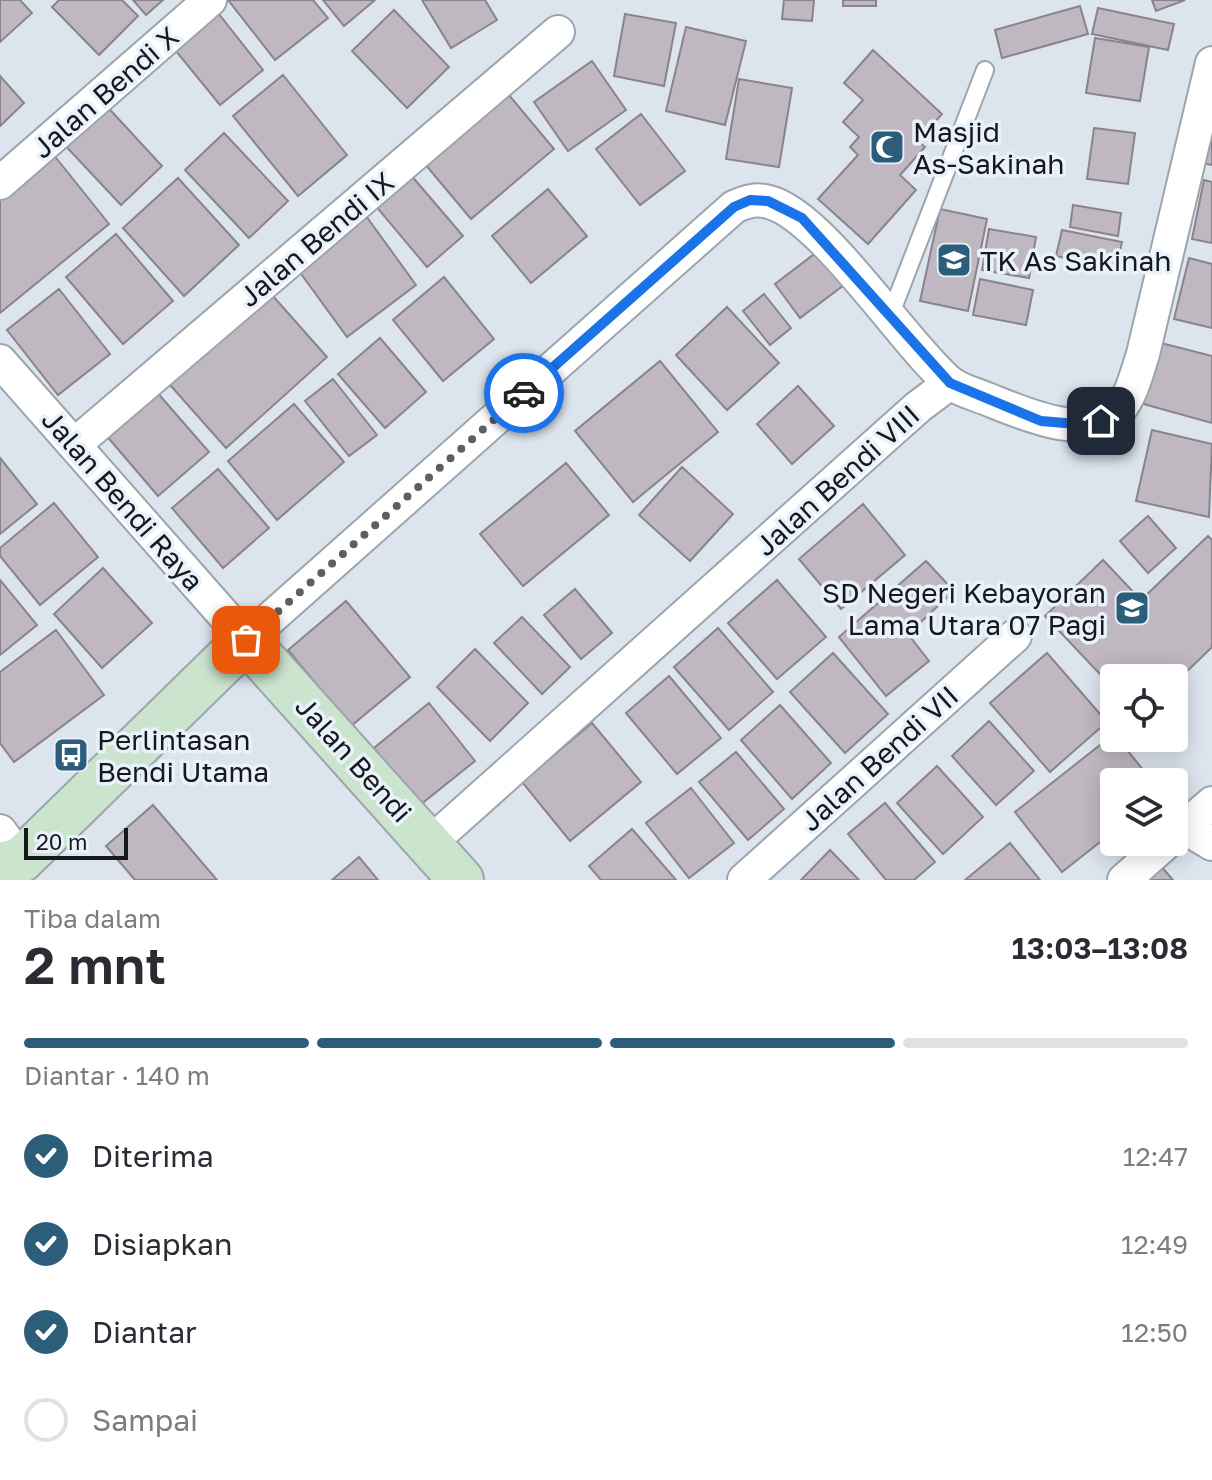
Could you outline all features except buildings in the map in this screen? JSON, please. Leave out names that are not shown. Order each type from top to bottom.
[{"type":"street","name":"Jalan Bendi X","points":[[0,183],[210,0]]},
{"type":"street","name":"Jalan Bendi IX","points":[[74,445],[558,32]]},
{"type":"street","points":[[15,859],[246,640],[734,207],[750,200],[768,201],[802,218],[950,383],[1041,421],[1089,423],[1101,421],[1118,411],[1131,388],[1143,354],[1212,63]]},
{"type":"street","name":"Jalan Bendi Raya","points":[[0,361],[246,640]]},
{"type":"street","name":"Jalan Bendi VIII","points":[[430,843],[918,407],[950,383]]},
{"type":"street","name":"Jalan Bendi VII","points":[[744,880],[1015,636]]},
{"type":"street","name":"Jalan Bendi","points":[[246,640],[461,880]]},
{"type":"street","points":[[1188,824],[1212,803]]},
{"type":"street","points":[[1188,838],[1212,844]]},
{"type":"street","points":[[1124,880],[1151,856]]},
{"type":"lane","points":[[890,316],[985,70]]},
{"type":"way so far","points":[[246,640],[524,393]]},
{"type":"place","name":"Masjid As-Sakinah","points":[[887,147]]},
{"type":"place","name":"TK As Sakinah","points":[[954,260]]},
{"type":"place","name":"SD Negeri Kebayoran Lama Utara 07 Pagi","points":[[1132,608]]},
{"type":"place","name":"Perlintasan Bendi Utama","points":[[71,755]]},
{"type":"route","points":[[524,393],[734,207],[750,200],[768,201],[802,218],[950,383],[1041,421],[1077,424],[1101,421]]}]
